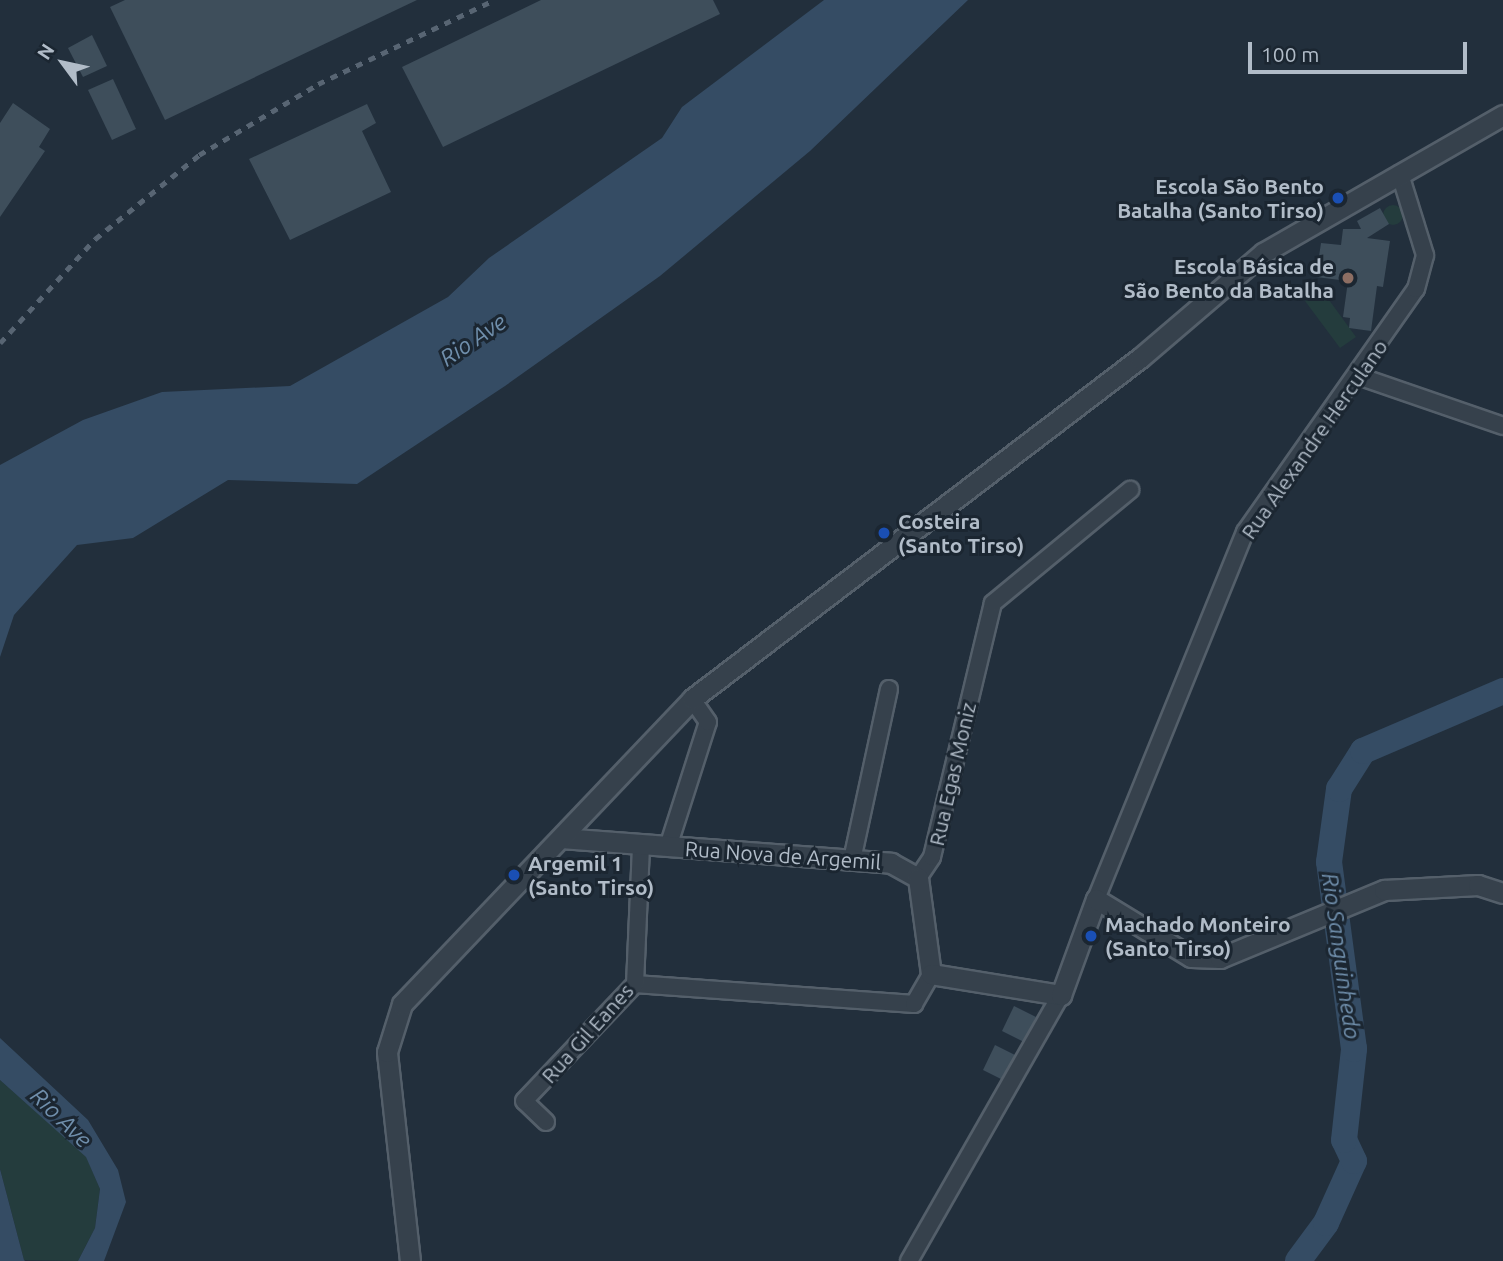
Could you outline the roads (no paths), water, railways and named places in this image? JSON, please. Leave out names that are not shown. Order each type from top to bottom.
[{"type":"street","points":[[410,1261],[387,1052],[391,1027],[401,1004],[692,699],[1140,358],[1253,260],[1503,116]]},
{"type":"street","name":"Rua Alexandre Herculano","points":[[1096,899],[1245,532],[1359,376],[1416,289],[1424,255],[1400,174]]},
{"type":"street","points":[[1359,376],[1503,426]]},
{"type":"street","name":"Rua Egas Moniz","points":[[918,878],[933,857],[993,603],[1130,490]]},
{"type":"street","points":[[852,860],[889,689]]},
{"type":"street","points":[[668,847],[708,722],[692,699]]},
{"type":"street","name":"Rua Nova de Argemil","points":[[561,838],[891,863],[918,878]]},
{"type":"street","name":"Rua Gil Eanes","points":[[546,1122],[524,1101],[635,984],[641,845]]},
{"type":"street","points":[[635,984],[914,1004],[931,974],[918,878]]},
{"type":"street","points":[[909,1261],[1061,995],[1096,899],[1191,957],[1220,958],[1384,890],[1478,884],[1503,893]]},
{"type":"street","points":[[931,974],[1061,995]]},
{"type":"water","name":"Rio Ave","points":[[824,0],[968,0],[810,151],[660,276],[505,386],[357,484],[228,480],[133,538],[77,545],[14,615],[0,657],[0,465],[83,420],[162,392],[290,386],[448,297],[489,258],[662,138],[682,107]]},
{"type":"water","name":"Rio Ave","points":[[0,1038],[88,1120],[118,1170],[126,1202],[104,1261],[78,1261],[95,1228],[100,1189],[86,1157],[0,1080]]},
{"type":"water","points":[[0,1169],[24,1260],[25,1261],[0,1261]]},
{"type":"waterway","name":"Rio Sanguinhedo","points":[[1298,1261],[1326,1223],[1354,1161],[1344,1140],[1354,1049],[1329,862],[1339,789],[1363,751],[1503,691]]},
{"type":"railway","points":[[0,343],[95,239],[199,155],[318,84],[494,0]]},
{"type":"place","name":"Escola São Bento Batalha (Santo Tirso)","points":[[1338,198]]},
{"type":"place","name":"Escola Básica de São Bento da Batalha","points":[[1348,278]]},
{"type":"place","name":"Costeira (Santo Tirso)","points":[[884,533]]},
{"type":"place","name":"Argemil 1 (Santo Tirso)","points":[[514,875]]},
{"type":"place","name":"Machado Monteiro (Santo Tirso)","points":[[1091,936]]}]
